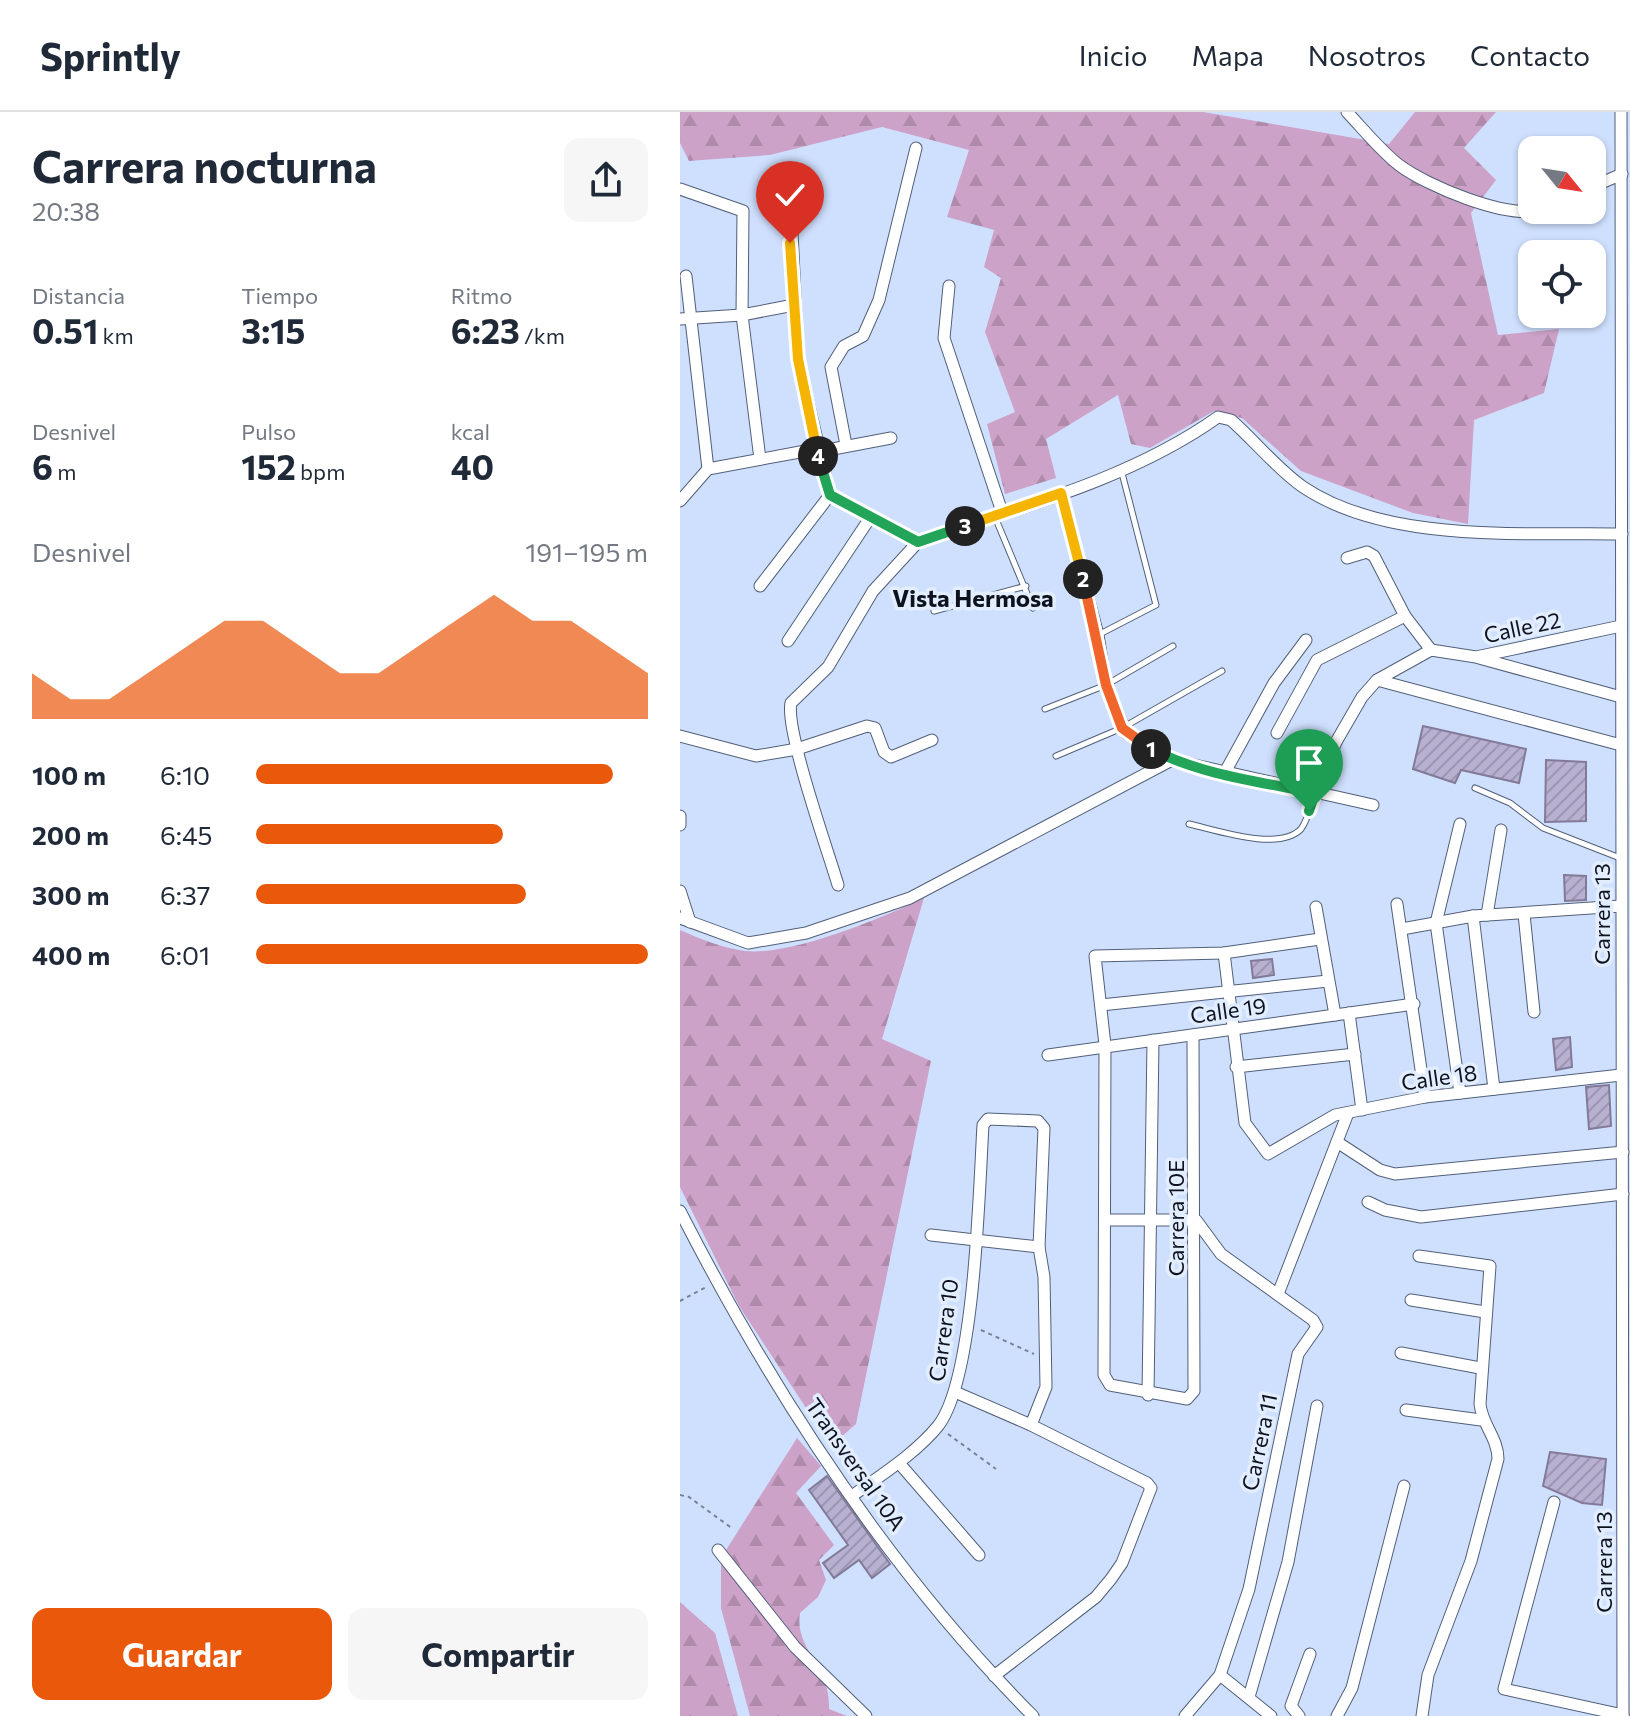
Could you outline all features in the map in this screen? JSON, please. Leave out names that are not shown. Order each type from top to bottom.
[{"type":"street","points":[[1347,112],[1396,162],[1422,180],[1491,205],[1518,210]]},
{"type":"street","name":"Carrera 13","points":[[1616,1715],[1623,1194],[1621,112]]},
{"type":"street","points":[[846,445],[831,367],[844,346],[863,336],[879,300],[916,148]]},
{"type":"street","points":[[1606,181],[1622,174]]},
{"type":"street","points":[[790,188],[798,359],[830,495],[918,542]]},
{"type":"street","points":[[680,189],[743,211],[742,315],[760,459]]},
{"type":"street","points":[[686,276],[685,318],[708,469]]},
{"type":"street","points":[[949,286],[944,338],[998,514]]},
{"type":"street","points":[[685,318],[742,315],[794,305]]},
{"type":"street","points":[[838,885],[789,715],[794,696],[828,667],[873,591],[918,542],[1061,493],[1178,445],[1218,417],[1231,420],[1301,486],[1363,513],[1459,530],[1622,534]]},
{"type":"street","points":[[680,501],[708,469],[891,438]]},
{"type":"street","points":[[1061,493],[1098,635],[1106,685],[1122,728],[1172,760],[1373,805]]},
{"type":"street","points":[[760,586],[830,495]]},
{"type":"street","points":[[788,641],[870,518]]},
{"type":"street","points":[[1315,793],[1343,729],[1377,680],[1431,650],[1405,616],[1374,556],[1367,552],[1347,558]]},
{"type":"street","points":[[1277,733],[1317,660],[1405,616]]},
{"type":"street","name":"Calle 22","points":[[1431,650],[1476,657],[1621,626]]},
{"type":"street","points":[[1224,774],[1274,683],[1306,640]]},
{"type":"street","points":[[1476,657],[1621,697]]},
{"type":"street","points":[[1377,680],[1621,745]]},
{"type":"street","points":[[680,736],[756,756],[797,749],[867,726],[875,728],[884,752],[891,757],[932,740]]},
{"type":"street","points":[[680,891],[685,920],[748,943],[821,928],[910,898],[1172,760]]},
{"type":"street","points":[[680,816],[680,825]]},
{"type":"street","points":[[1460,824],[1436,923],[1460,1093]]},
{"type":"street","points":[[1487,915],[1501,830]]},
{"type":"street","points":[[1397,904],[1414,1004],[1425,1097]]},
{"type":"street","points":[[1402,929],[1473,916],[1621,906]]},
{"type":"street","points":[[1316,907],[1335,1015]]},
{"type":"street","points":[[1524,914],[1534,1012]]},
{"type":"street","points":[[1473,916],[1494,1089]]},
{"type":"street","points":[[1153,1040],[1153,1219],[1148,1395],[1110,1385],[1104,1375],[1105,1045],[1095,956],[1224,953],[1320,939]]},
{"type":"street","points":[[1224,953],[1236,1067],[1355,1054]]},
{"type":"street","points":[[1101,1005],[1328,981]]},
{"type":"street","name":"Calle 19","points":[[1048,1055],[1414,1004]]},
{"type":"street","points":[[1349,1013],[1362,1110]]},
{"type":"street","name":"Carrera 10E","points":[[1148,1395],[1187,1399],[1194,1391],[1196,1220],[1193,1035]]},
{"type":"street","name":"Calle 18","points":[[1236,1067],[1245,1123],[1267,1153],[1274,1154],[1327,1118],[1348,1113],[1425,1097],[1621,1075]]},
{"type":"street","points":[[1278,1294],[1348,1113]]},
{"type":"street","name":"Carrera 10","points":[[852,1496],[899,1463],[937,1427],[955,1392],[976,1241],[983,1125],[988,1119],[1042,1123],[1039,1247]]},
{"type":"street","points":[[1337,1142],[1369,1165],[1395,1174],[1623,1152]]},
{"type":"street","points":[[1368,1202],[1421,1217],[1623,1194]]},
{"type":"street","name":"Transversal 10A","points":[[680,1211],[740,1328],[852,1496],[945,1622],[1033,1716]]},
{"type":"street","points":[[1106,1220],[1196,1220]]},
{"type":"street","name":"Carrera 11","points":[[1185,1716],[1220,1675],[1249,1589],[1298,1354],[1317,1327],[1313,1320],[1221,1254],[1196,1220]]},
{"type":"street","points":[[931,1235],[1039,1247],[1044,1277],[1044,1398],[1031,1425]]},
{"type":"street","points":[[1419,1256],[1490,1266],[1480,1368],[1481,1420],[1498,1447],[1498,1459],[1471,1561],[1428,1675],[1422,1716]]},
{"type":"street","points":[[1411,1300],[1485,1312]]},
{"type":"street","points":[[1401,1353],[1480,1368]]},
{"type":"street","points":[[955,1392],[1031,1425],[1147,1483],[1149,1495],[1122,1563],[1096,1597],[994,1676]]},
{"type":"street","points":[[1249,1697],[1288,1562],[1317,1406]]},
{"type":"street","points":[[1406,1410],[1481,1420]]},
{"type":"street","points":[[899,1463],[979,1555]]},
{"type":"street","points":[[1337,1716],[1352,1688],[1404,1486]]},
{"type":"street","points":[[1554,1502],[1504,1689],[1616,1715]]},
{"type":"street","points":[[718,1550],[795,1647],[866,1716]]},
{"type":"street","points":[[1299,1716],[1291,1706],[1310,1654]]},
{"type":"street","points":[[1220,1675],[1271,1716]]},
{"type":"lane","points":[[1098,635],[1156,605],[1120,468]]},
{"type":"lane","points":[[998,514],[1033,608]]},
{"type":"lane","points":[[934,611],[1026,586]]},
{"type":"lane","points":[[1045,709],[1106,685],[1173,646]]},
{"type":"lane","points":[[1056,756],[1122,728],[1222,671]]},
{"type":"lane","points":[[1475,788],[1510,803],[1543,828],[1621,858]]},
{"type":"lane","points":[[1189,824],[1267,840],[1283,838],[1301,828],[1315,793]]},
{"type":"path","points":[[680,1301],[716,1281]]},
{"type":"path","points":[[966,1323],[1044,1359]]},
{"type":"path","points":[[937,1427],[996,1469]]},
{"type":"path","points":[[680,1495],[689,1497],[733,1529]]},
{"type":"green space","points":[[680,112],[1203,112],[1389,144],[1415,112],[1496,112],[1464,148],[1496,180],[1471,213],[1498,335],[1559,329],[1544,393],[1474,420],[1468,524],[1413,513],[1301,471],[1242,418],[1214,411],[1150,448],[1131,444],[1118,395],[1046,439],[1056,478],[1005,494],[987,424],[1015,412],[985,332],[1001,278],[984,267],[994,230],[947,217],[969,150],[882,127],[770,155],[689,161],[680,143]]},
{"type":"green space","points":[[924,898],[882,1039],[931,1061],[856,1424],[831,1446],[739,1306],[680,1187],[680,930],[728,948],[764,951],[836,934]]},
{"type":"green space","points":[[797,1438],[821,1466],[796,1493],[834,1545],[819,1560],[826,1580],[818,1597],[800,1613],[800,1626],[802,1637],[824,1681],[829,1709],[847,1716],[750,1716],[721,1608],[721,1558]]},
{"type":"green space","points":[[680,1602],[715,1633],[738,1716],[680,1716]]},
{"type":"building","points":[[1423,726],[1526,749],[1519,783],[1461,770],[1455,783],[1413,769]]},
{"type":"building","points":[[1546,760],[1586,762],[1586,821],[1545,822]]},
{"type":"building","points":[[1564,875],[1586,876],[1586,900],[1565,901]]},
{"type":"building","points":[[1272,959],[1274,975],[1253,978],[1251,961]]},
{"type":"building","points":[[1570,1037],[1572,1067],[1556,1070],[1553,1039]]},
{"type":"building","points":[[1609,1085],[1611,1126],[1589,1129],[1586,1087]]},
{"type":"building","points":[[1550,1452],[1606,1459],[1602,1505],[1582,1503],[1543,1486]]},
{"type":"building","points":[[827,1476],[890,1564],[872,1578],[859,1560],[834,1578],[823,1563],[848,1545],[809,1490]]},
{"type":"district","name":"Vista Hermosa","points":[[973,597]]},
{"type":"route","points":[[790,243],[798,359],[817,452],[830,495],[918,542],[1061,493],[1098,635],[1106,685],[1122,728],[1172,760],[1315,793],[1309,811]]}]
